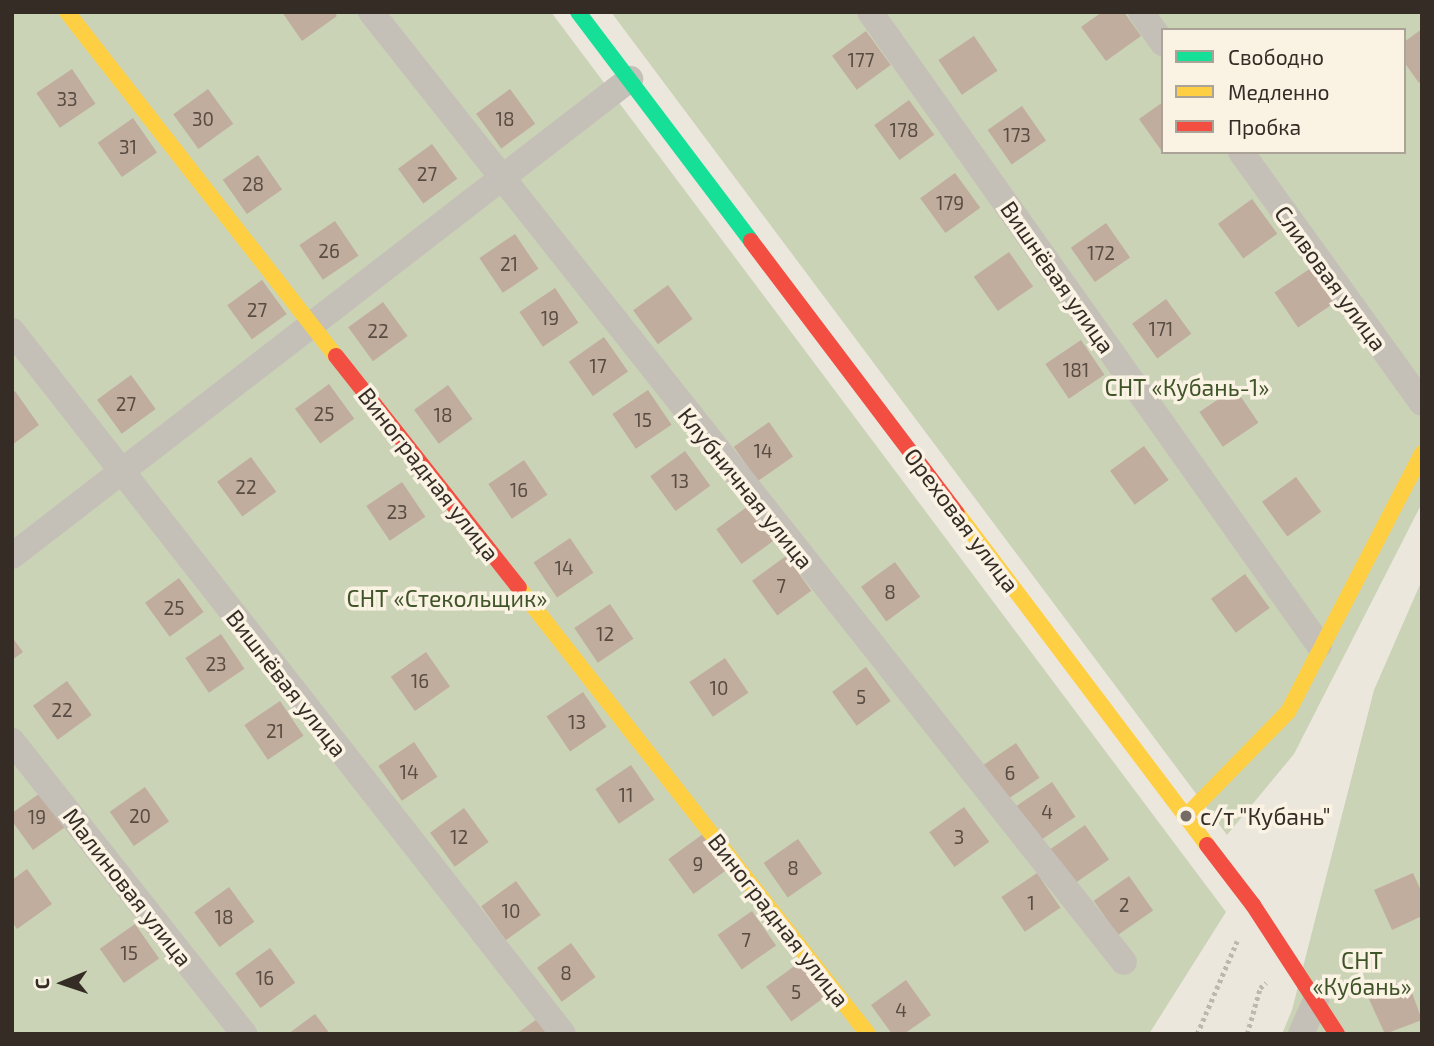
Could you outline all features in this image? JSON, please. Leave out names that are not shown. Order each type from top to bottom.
[{"type":"street","name":"Виноградная улица","points":[[68,12],[868,1034]]},
{"type":"street","name":"Клубничная улица","points":[[370,12],[499,180],[1124,962]]},
{"type":"street","name":"Ореховая улица","points":[[578,12],[1253,905],[1336,1034]]},
{"type":"street","name":"Вишнёвая улица","points":[[870,12],[1319,645]]},
{"type":"street","points":[[1141,12],[1161,40]]},
{"type":"street","points":[[12,556],[630,79]]},
{"type":"street","name":"Сливовая улица","points":[[1242,154],[1422,403]]},
{"type":"street","name":"Вишнёвая улица","points":[[12,331],[563,1034]]},
{"type":"street","points":[[1186,816],[1288,712],[1319,645],[1422,453]]},
{"type":"street","name":"Малиновая улица","points":[[12,741],[244,1034]]},
{"type":"street","points":[[1301,1034],[1315,1000]]},
{"type":"path","points":[[1197,1034],[1253,905]]},
{"type":"path","points":[[1247,1034],[1260,988],[1289,960]]},
{"type":"green space","name":"СНТ «Стекольщик»","points":[[12,12],[551,12],[1226,912],[1149,1034],[12,1034]]},
{"type":"green space","name":"СНТ «Кубань-1»","points":[[611,12],[1422,12],[1422,503],[1294,754],[1227,835]]},
{"type":"green space","name":"СНТ «Кубань»","points":[[1422,580],[1422,1034],[1282,1034],[1292,1010],[1374,690]]},
{"type":"building","points":[[282,12],[334,12],[337,16],[302,41]]},
{"type":"building","points":[[1102,12],[1124,12],[1141,36],[1106,61],[1081,27]]},
{"type":"building","points":[[1422,29],[1422,81],[1419,83],[1406,65],[1406,41]]},
{"type":"building","points":[[866,31],[891,65],[857,90],[832,56]]},
{"type":"building","points":[[974,36],[997,71],[962,95],[938,60]]},
{"type":"building","points":[[72,69],[95,104],[60,128],[36,93]]},
{"type":"building","points":[[208,89],[233,124],[198,149],[173,114]]},
{"type":"building","points":[[510,89],[535,124],[501,148],[476,114]]},
{"type":"building","points":[[909,100],[934,135],[899,160],[874,125]]},
{"type":"building","points":[[1161,103],[1161,150],[1139,119]]},
{"type":"building","points":[[1022,106],[1046,140],[1012,164],[988,130]]},
{"type":"building","points":[[133,118],[157,152],[122,177],[98,143]]},
{"type":"building","points":[[432,144],[457,179],[423,203],[398,169]]},
{"type":"building","points":[[258,155],[282,189],[247,214],[223,180]]},
{"type":"building","points":[[955,173],[980,208],[945,233],[920,198]]},
{"type":"building","points":[[1252,199],[1277,234],[1243,258],[1218,224]]},
{"type":"building","points":[[335,221],[358,256],[323,280],[299,245]]},
{"type":"building","points":[[1106,223],[1130,257],[1095,282],[1071,248]]},
{"type":"building","points":[[515,234],[538,269],[503,293],[479,258]]},
{"type":"building","points":[[1009,252],[1033,286],[998,311],[974,277]]},
{"type":"building","points":[[1311,268],[1334,303],[1298,327],[1275,293]]},
{"type":"building","points":[[262,280],[287,314],[252,339],[227,305]]},
{"type":"building","points":[[668,285],[693,319],[658,344],[633,310]]},
{"type":"building","points":[[555,288],[578,323],[543,347],[519,312]]},
{"type":"building","points":[[1166,299],[1191,334],[1157,358],[1132,324]]},
{"type":"building","points":[[383,302],[408,336],[373,361],[348,327]]},
{"type":"building","points":[[604,337],[628,371],[593,396],[569,362]]},
{"type":"building","points":[[1081,340],[1104,375],[1069,399],[1045,364]]},
{"type":"building","points":[[131,375],[156,409],[122,434],[97,400]]},
{"type":"building","points":[[329,384],[354,419],[320,443],[295,409]]},
{"type":"building","points":[[448,385],[473,419],[439,444],[414,410]]},
{"type":"building","points":[[1235,388],[1258,423],[1223,447],[1199,412]]},
{"type":"building","points":[[648,390],[671,425],[636,449],[612,414]]},
{"type":"building","points":[[15,391],[39,425],[12,445],[12,393]]},
{"type":"building","points":[[769,422],[793,456],[758,481],[734,447]]},
{"type":"building","points":[[1144,446],[1169,480],[1135,505],[1110,471]]},
{"type":"building","points":[[685,451],[710,486],[675,511],[650,476]]},
{"type":"building","points":[[251,457],[276,492],[242,516],[217,482]]},
{"type":"building","points":[[524,460],[547,495],[512,519],[488,484]]},
{"type":"building","points":[[1296,477],[1321,512],[1287,536],[1262,502]]},
{"type":"building","points":[[402,482],[425,517],[390,541],[366,506]]},
{"type":"building","points":[[751,504],[776,539],[741,564],[716,529]]},
{"type":"building","points":[[570,538],[593,573],[557,597],[534,563]]},
{"type":"building","points":[[786,556],[811,591],[777,615],[752,581]]},
{"type":"building","points":[[895,562],[920,597],[886,621],[861,587]]},
{"type":"building","points":[[1245,574],[1270,608],[1236,633],[1211,599]]},
{"type":"building","points":[[179,578],[204,612],[170,637],[145,603]]},
{"type":"building","points":[[610,604],[633,639],[598,663],[574,628]]},
{"type":"building","points":[[221,634],[244,669],[209,693],[185,658]]},
{"type":"building","points":[[12,637],[23,652],[12,660]]},
{"type":"building","points":[[426,652],[450,686],[415,711],[391,677]]},
{"type":"building","points":[[725,658],[748,693],[713,717],[689,682]]},
{"type":"building","points":[[866,667],[891,701],[857,726],[832,692]]},
{"type":"building","points":[[67,681],[92,715],[58,740],[33,706]]},
{"type":"building","points":[[583,692],[606,727],[570,751],[547,717]]},
{"type":"building","points":[[280,701],[303,736],[268,760],[244,725]]},
{"type":"building","points":[[414,742],[437,777],[402,801],[378,766]]},
{"type":"building","points":[[1016,743],[1039,778],[1004,802],[980,767]]},
{"type":"building","points":[[631,765],[654,800],[619,824],[595,789]]},
{"type":"building","points":[[1052,782],[1075,817],[1040,841],[1016,806]]},
{"type":"building","points":[[145,787],[169,821],[134,846],[110,812]]},
{"type":"building","points":[[43,791],[68,825],[33,850],[12,821],[12,813]]},
{"type":"building","points":[[964,807],[989,842],[954,867],[929,832]]},
{"type":"building","points":[[464,808],[489,842],[455,867],[430,833]]},
{"type":"building","points":[[1085,825],[1109,859],[1075,883],[1051,849]]},
{"type":"building","points":[[703,834],[728,869],[693,894],[668,859]]},
{"type":"building","points":[[798,839],[822,873],[788,897],[764,863]]},
{"type":"building","points":[[27,869],[52,904],[17,929],[12,922],[12,880]]},
{"type":"building","points":[[1037,873],[1060,908],[1025,932],[1001,897]]},
{"type":"building","points":[[1413,873],[1422,893],[1422,916],[1392,930],[1374,890]]},
{"type":"building","points":[[1129,876],[1153,910],[1118,935],[1094,901]]},
{"type":"building","points":[[516,881],[541,915],[506,940],[481,906]]},
{"type":"building","points":[[229,887],[254,922],[219,947],[194,912]]},
{"type":"building","points":[[752,911],[776,945],[742,969],[718,935]]},
{"type":"building","points":[[135,924],[159,958],[124,983],[100,949]]},
{"type":"building","points":[[571,943],[596,977],[562,1002],[537,968]]},
{"type":"building","points":[[270,948],[295,983],[260,1008],[235,973]]},
{"type":"building","points":[[800,962],[825,997],[791,1021],[766,987]]},
{"type":"building","points":[[1407,979],[1422,1020],[1385,1034],[1368,997]]},
{"type":"building","points":[[906,980],[931,1015],[904,1034],[892,1034],[871,1005]]},
{"type":"building","points":[[315,1014],[330,1034],[288,1034]]},
{"type":"building","points":[[540,1017],[552,1034],[516,1034]]},
{"type":"traffic: fast","points":[[578,12],[751,241]]},
{"type":"traffic: slow","points":[[67,12],[336,356]]},
{"type":"traffic: slow","points":[[1186,816],[1288,712],[1422,453]]},
{"type":"traffic: slow","points":[[957,513],[1207,845]]},
{"type":"traffic: slow","points":[[519,588],[868,1034]]},
{"type":"traffic: jam","points":[[751,241],[957,513]]},
{"type":"traffic: jam","points":[[336,356],[519,588]]},
{"type":"traffic: jam","points":[[1207,845],[1253,905],[1337,1034]]},
{"type":"place","name":"с/т \"Кубань\"","points":[[1186,816]]}]
